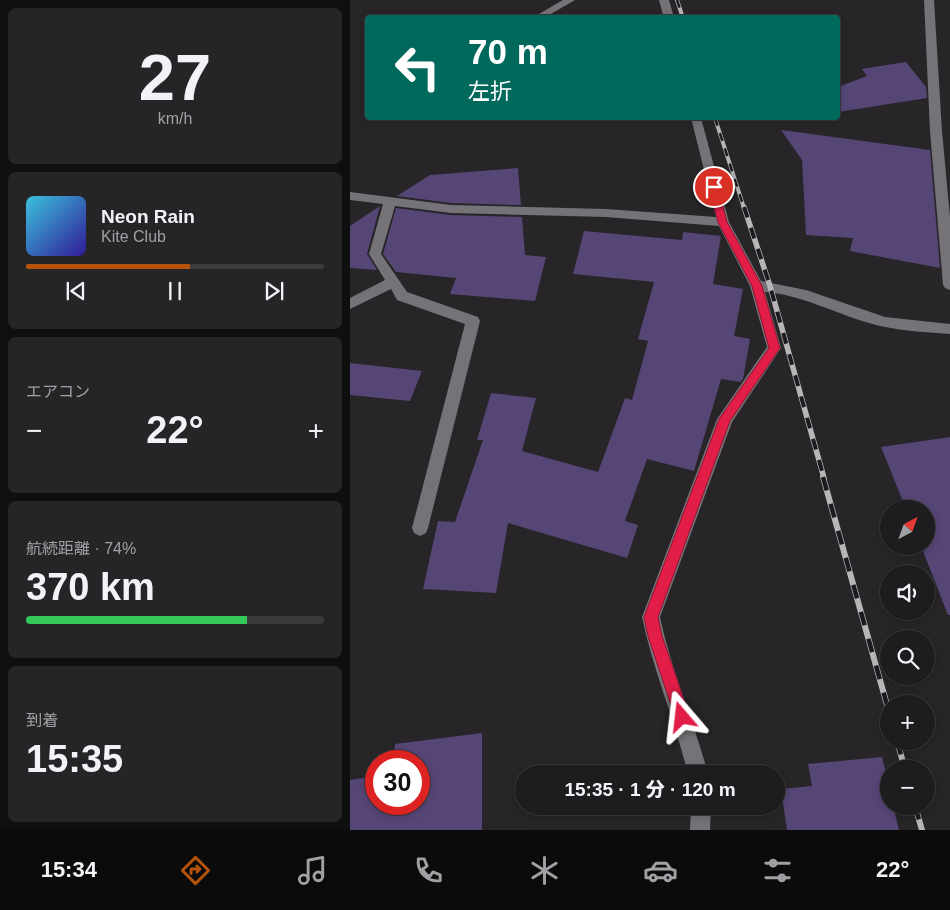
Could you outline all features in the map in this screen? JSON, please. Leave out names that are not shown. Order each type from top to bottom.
[{"type":"street","points":[[542,15],[570,0]]},
{"type":"street","points":[[664,0],[668,15]]},
{"type":"street","points":[[929,0],[936,131],[950,285]]},
{"type":"street","points":[[696,120],[722,222],[757,286],[774,348],[725,419],[651,617],[655,636],[687,732],[696,765]]},
{"type":"street","points":[[350,196],[451,209],[606,213],[722,222]]},
{"type":"street","points":[[390,201],[375,254],[402,296],[473,321],[420,528]]},
{"type":"street","points":[[350,304],[393,282]]},
{"type":"street","points":[[757,286],[770,286],[803,295],[886,322],[950,329]]},
{"type":"street","points":[[700,830],[701,815]]},
{"type":"building","points":[[906,62],[926,87],[927,98],[840,112],[840,86],[867,76],[862,69]]},
{"type":"building","points":[[781,130],[930,150],[940,268],[850,251],[853,238],[806,235],[802,160]]},
{"type":"building","points":[[518,168],[521,205],[451,203],[397,196],[430,175]]},
{"type":"building","points":[[380,206],[367,254],[377,270],[350,268],[350,226]]},
{"type":"building","points":[[396,208],[451,215],[522,217],[525,255],[546,257],[535,301],[450,294],[456,278],[396,272],[383,254]]},
{"type":"building","points":[[584,231],[682,240],[683,232],[721,236],[713,284],[743,289],[734,336],[750,339],[743,379],[740,382],[721,379],[694,471],[647,459],[625,521],[638,525],[627,558],[508,523],[496,593],[423,589],[438,521],[455,522],[483,440],[477,440],[491,393],[536,398],[522,451],[598,472],[625,398],[632,400],[648,341],[638,339],[654,282],[573,274]]},
{"type":"building","points":[[350,363],[422,371],[410,401],[350,395]]},
{"type":"building","points":[[950,437],[950,615],[948,615],[935,582],[935,565],[928,565],[925,555],[935,555],[935,500],[902,500],[881,447]]},
{"type":"building","points":[[482,733],[482,830],[350,830],[350,780],[365,778],[365,815],[430,815],[430,750],[395,750],[395,744]]},
{"type":"building","points":[[882,757],[883,760],[880,760],[880,815],[895,815],[899,830],[787,830],[785,789],[812,786],[808,764]]},
{"type":"railway","points":[[677,0],[682,15]]},
{"type":"railway","points":[[716,120],[744,208]]},
{"type":"railway","points":[[744,207],[770,286],[824,478]]},
{"type":"railway","points":[[823,477],[884,695]]},
{"type":"railway","points":[[900,750],[902,760]]},
{"type":"railway","points":[[918,815],[922,830]]},
{"type":"route","points":[[682,717],[668,670],[655,636],[651,617],[725,419],[774,348],[757,286],[722,222],[714,187]]}]
